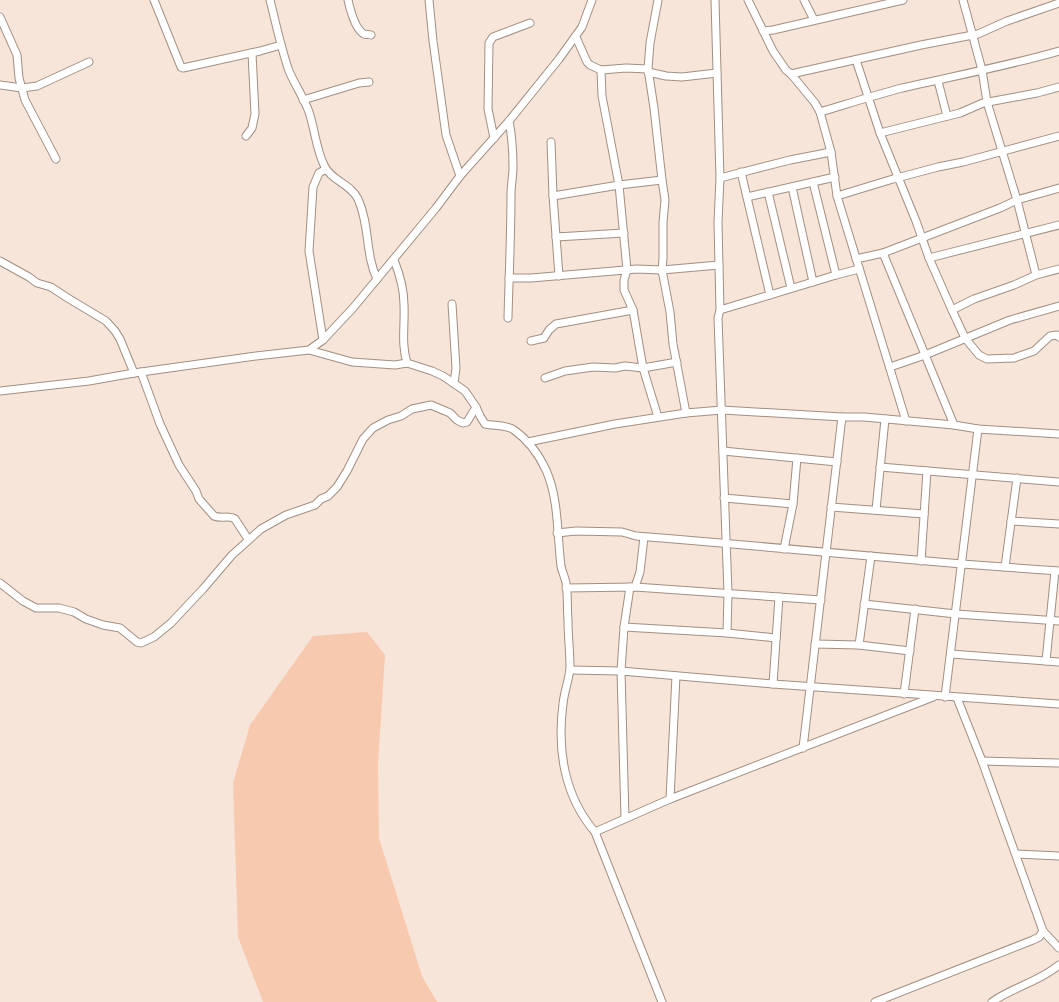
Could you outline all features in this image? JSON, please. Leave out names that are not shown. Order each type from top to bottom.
[{"type":"street","points":[[154,0],[181,67],[183,68],[281,45]]},
{"type":"street","points":[[270,0],[281,45],[290,71],[309,112],[317,145],[326,169],[350,189],[358,199],[366,227],[371,263],[377,279]]},
{"type":"street","points":[[348,0],[352,16],[358,27],[364,33],[371,35]]},
{"type":"street","points":[[429,0],[446,135],[460,176]]},
{"type":"street","points":[[309,350],[323,340],[353,308],[394,260],[460,176],[509,121],[576,37],[582,27],[592,0]]},
{"type":"street","points":[[658,0],[650,43],[648,71],[665,200],[662,270],[670,312],[673,344],[686,413]]},
{"type":"street","points":[[716,0],[720,178],[718,222],[720,310],[718,318],[728,593],[727,633]]},
{"type":"street","points":[[748,0],[772,51],[786,70],[815,103],[820,112],[831,152],[837,196],[906,421]]},
{"type":"street","points":[[804,0],[814,20]]},
{"type":"street","points":[[762,31],[773,30],[903,0]]},
{"type":"street","points":[[963,0],[982,70],[987,102],[1017,200],[1036,275]]},
{"type":"street","points":[[791,74],[972,35],[1059,3]]},
{"type":"street","points":[[0,17],[16,56],[19,78],[25,100],[56,159]]},
{"type":"street","points":[[494,138],[488,109],[488,43],[491,38],[530,23]]},
{"type":"street","points":[[576,37],[587,62],[601,70],[626,68],[648,71],[666,76],[682,77],[717,73]]},
{"type":"street","points":[[820,112],[902,88],[997,68],[1059,51]]},
{"type":"street","points":[[246,136],[252,128],[255,114],[252,53]]},
{"type":"street","points":[[856,60],[880,133],[929,258],[965,338],[982,357],[1008,359],[1034,351],[1050,336],[1057,335],[1059,337]]},
{"type":"street","points":[[0,85],[22,88],[37,86],[89,62]]},
{"type":"street","points":[[601,70],[602,96],[619,185],[627,270],[624,280],[624,290],[633,310],[643,368],[658,418]]},
{"type":"street","points":[[938,81],[947,116]]},
{"type":"street","points":[[303,100],[359,83],[369,82]]},
{"type":"street","points":[[880,133],[947,116],[987,102],[1037,93],[1059,87]]},
{"type":"street","points":[[508,318],[513,167],[509,121]]},
{"type":"street","points":[[837,196],[898,178],[1059,136]]},
{"type":"street","points":[[551,142],[553,196],[559,276]]},
{"type":"street","points":[[720,178],[790,160],[831,152]]},
{"type":"street","points":[[323,340],[309,251],[313,188],[319,173],[326,169]]},
{"type":"street","points":[[741,172],[770,295]]},
{"type":"street","points":[[747,197],[835,177]]},
{"type":"street","points":[[553,196],[619,185],[662,180]]},
{"type":"street","points":[[813,182],[836,275]]},
{"type":"street","points":[[792,187],[813,282]]},
{"type":"street","points":[[856,259],[882,253],[1000,208],[1017,200],[1059,188]]},
{"type":"street","points":[[768,192],[791,288]]},
{"type":"street","points":[[929,258],[1059,225]]},
{"type":"street","points":[[556,237],[624,233]]},
{"type":"street","points":[[882,253],[954,425]]},
{"type":"street","points":[[0,260],[37,283],[51,286],[66,297],[106,321],[115,331],[138,372],[169,445],[179,465],[196,491],[199,499],[217,518],[232,517],[235,519],[248,539]]},
{"type":"street","points":[[394,260],[401,278],[403,290],[403,346],[407,363]]},
{"type":"street","points":[[509,278],[559,276],[627,270],[662,270],[719,265]]},
{"type":"street","points":[[720,310],[859,269]]},
{"type":"street","points":[[952,310],[974,299],[1014,285],[1036,275],[1059,269]]},
{"type":"street","points":[[452,304],[456,368],[454,383]]},
{"type":"street","points":[[890,367],[925,355],[1010,320],[1059,306]]},
{"type":"street","points":[[531,341],[544,338],[552,327],[563,322],[633,310]]},
{"type":"street","points":[[0,391],[89,381],[138,372],[309,350],[352,362],[394,365],[407,363],[443,376],[465,391],[485,424],[513,429],[528,442],[540,459],[546,471],[556,508],[561,567],[566,588],[570,670],[564,693],[560,731],[566,779],[578,808],[586,822],[595,832],[662,1002]]},
{"type":"street","points":[[546,378],[566,371],[593,367],[616,368],[625,366],[643,368],[677,362]]},
{"type":"street","points":[[0,583],[23,601],[36,608],[59,608],[74,612],[86,619],[103,625],[120,628],[138,642],[142,642],[154,637],[171,623],[248,539],[277,519],[312,506],[328,496],[338,486],[348,471],[362,439],[370,431],[380,424],[401,416],[412,409],[431,404],[450,413],[463,424],[467,422],[476,407]]},
{"type":"street","points":[[528,442],[615,424],[686,413],[722,410],[842,417],[864,416],[954,425],[978,429],[1059,434]]},
{"type":"street","points":[[803,748],[842,417]]},
{"type":"street","points":[[876,510],[885,418]]},
{"type":"street","points":[[945,697],[978,429]]},
{"type":"street","points":[[723,451],[837,462]]},
{"type":"street","points":[[784,549],[793,504],[797,458]]},
{"type":"street","points":[[880,467],[1059,482]]},
{"type":"street","points":[[921,561],[928,471]]},
{"type":"street","points":[[1005,566],[1017,478]]},
{"type":"street","points":[[724,498],[793,504]]},
{"type":"street","points":[[831,507],[924,514]]},
{"type":"street","points":[[1011,521],[1059,524]]},
{"type":"street","points":[[557,532],[622,532],[644,537],[1057,571],[1046,661]]},
{"type":"street","points":[[625,818],[622,671],[624,627],[633,587],[640,572],[644,537]]},
{"type":"street","points":[[859,645],[871,556]]},
{"type":"street","points":[[566,588],[633,587],[821,600]]},
{"type":"street","points":[[772,684],[779,597]]},
{"type":"street","points":[[864,604],[956,614],[1059,621]]},
{"type":"street","points":[[904,694],[915,610]]},
{"type":"street","points":[[624,627],[727,633],[776,638]]},
{"type":"street","points":[[815,644],[859,645],[910,651]]},
{"type":"street","points":[[950,654],[1059,662]]},
{"type":"street","points":[[570,670],[622,671],[810,687],[1059,704]]},
{"type":"street","points":[[670,799],[676,676]]},
{"type":"street","points":[[595,832],[670,799],[936,696]]},
{"type":"street","points":[[957,698],[982,761],[1044,931],[1059,948]]},
{"type":"street","points":[[982,761],[1059,763]]},
{"type":"street","points":[[1016,854],[1059,856]]},
{"type":"street","points":[[875,1002],[1033,940],[1040,937],[1044,931]]},
{"type":"street","points":[[992,1002],[1008,992],[1050,972],[1059,965]]},
{"type":"shaded area","points":[[367,632],[385,655],[378,764],[379,838],[422,976],[437,1002],[263,1002],[238,937],[233,783],[250,725],[313,636]]}]
